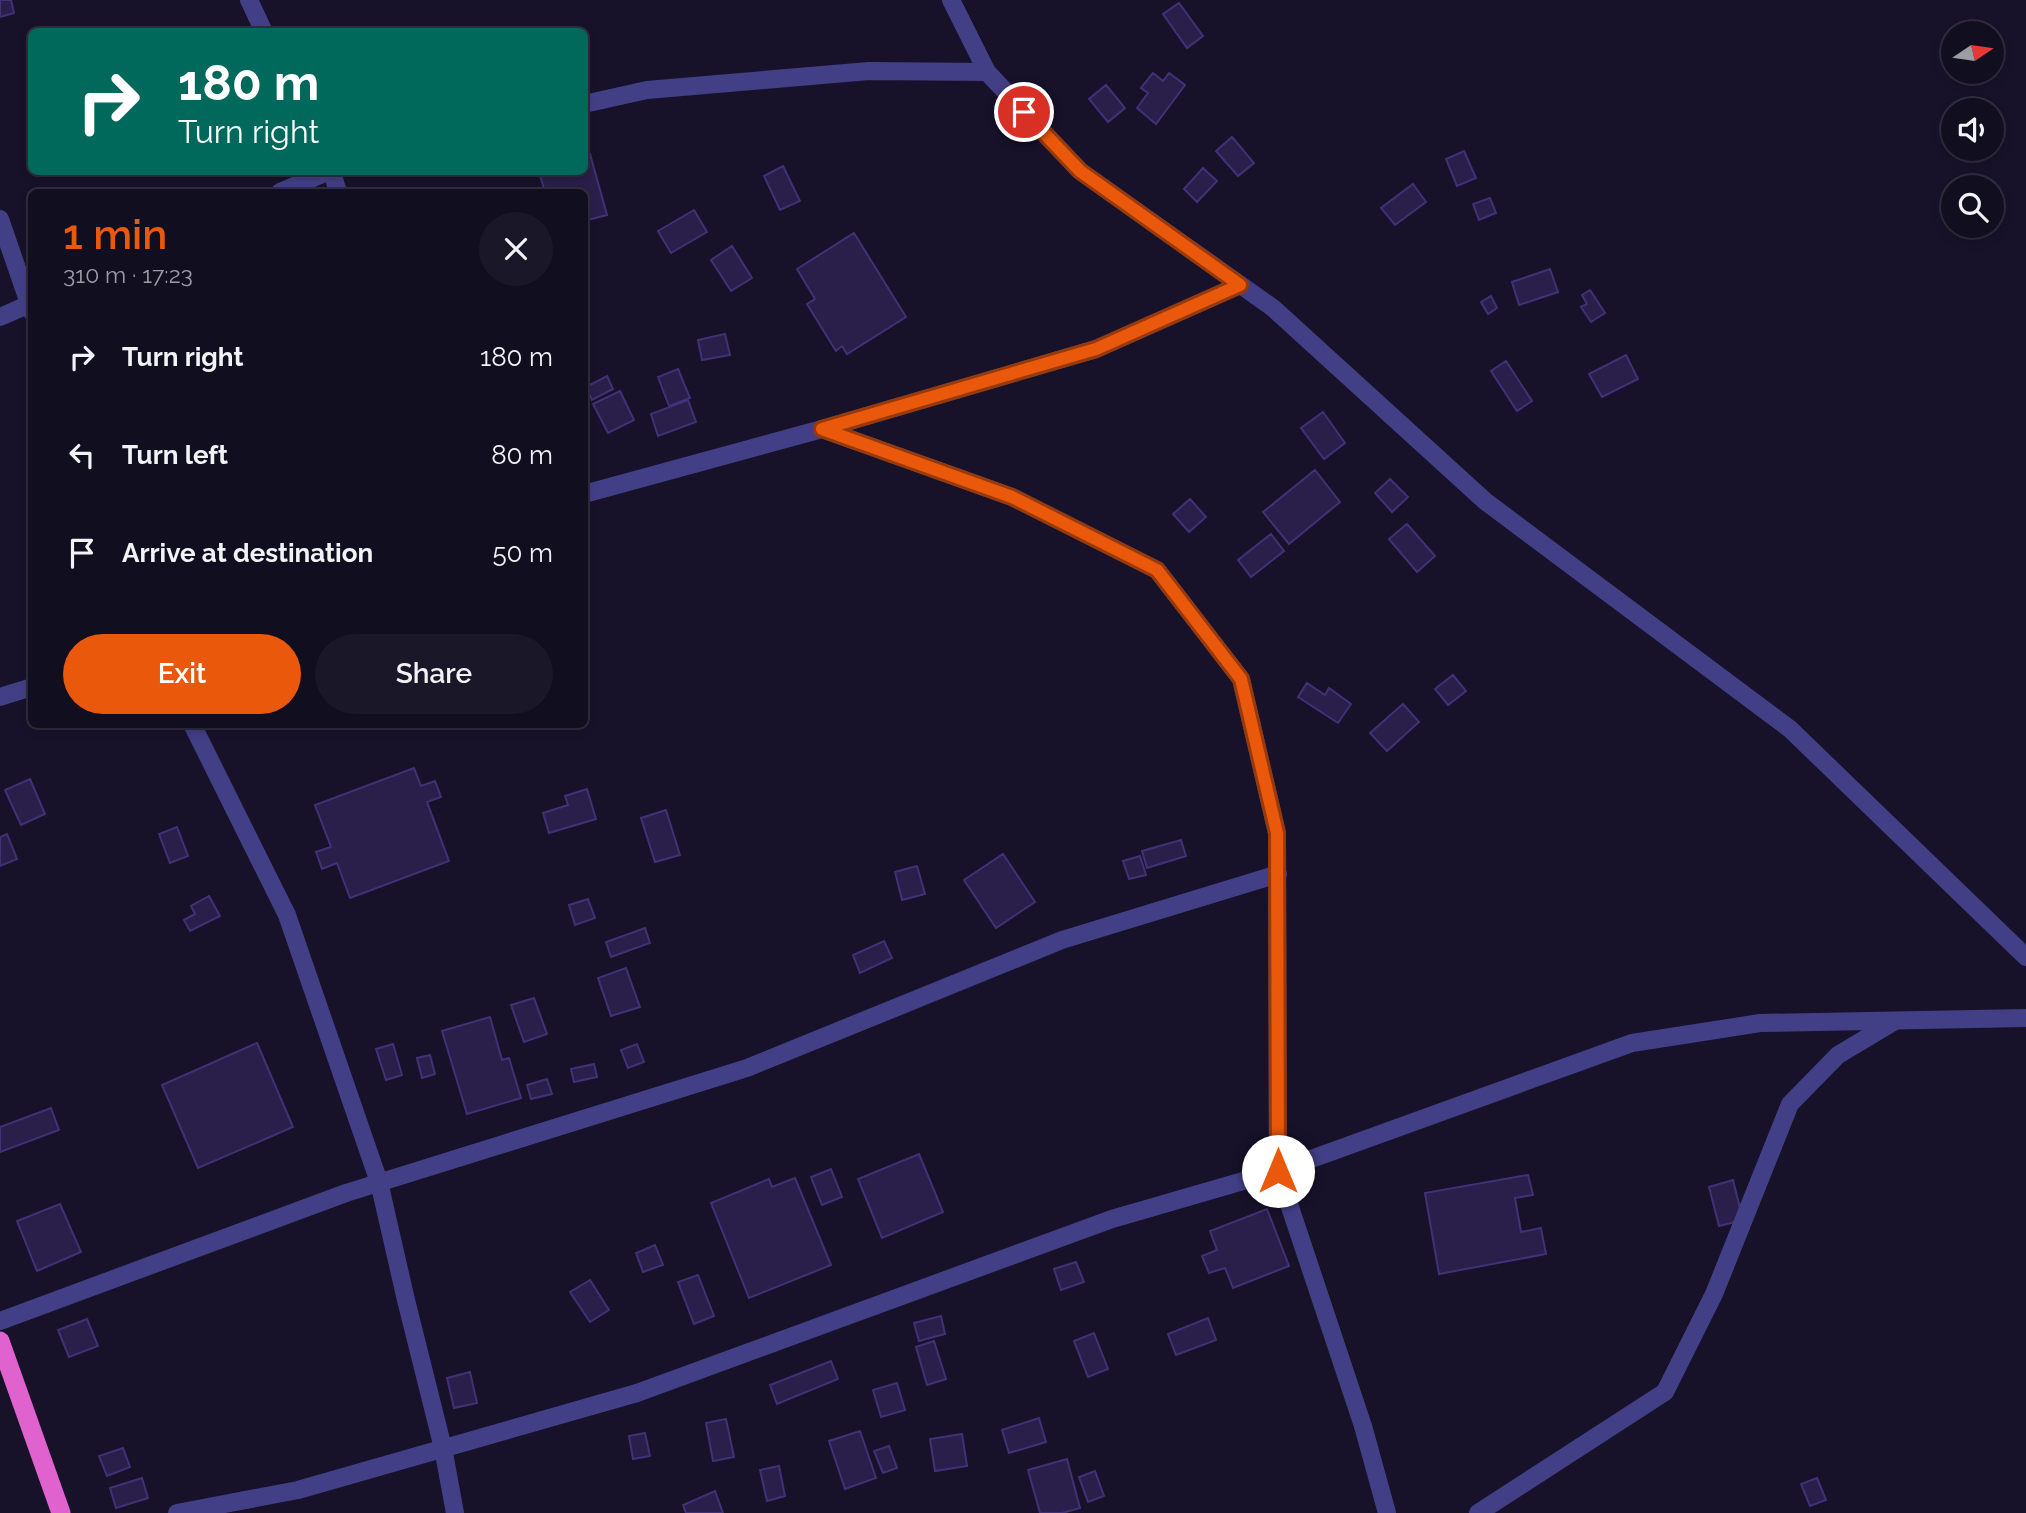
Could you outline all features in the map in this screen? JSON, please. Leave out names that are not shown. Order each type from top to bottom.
[{"type":"highway","points":[[0,1341],[61,1513]]},
{"type":"street","points":[[249,0],[262,28]]},
{"type":"street","points":[[951,0],[987,72],[1080,171],[1273,308],[1485,501],[1790,729],[2026,957]]},
{"type":"street","points":[[588,103],[647,90],[869,71],[987,72]]},
{"type":"street","points":[[287,189],[320,175]]},
{"type":"street","points":[[0,219],[28,298]]},
{"type":"street","points":[[588,493],[822,429],[1096,349],[1240,285]]},
{"type":"street","points":[[0,317],[28,308]]},
{"type":"street","points":[[822,429],[1012,497],[1157,570],[1241,679],[1277,833],[1278,1171],[1363,1426],[1387,1513]]},
{"type":"street","points":[[0,697],[28,688]]},
{"type":"street","points":[[194,728],[287,915],[379,1182],[405,1300],[443,1448],[455,1513]]},
{"type":"street","points":[[0,1321],[379,1182],[747,1068],[1062,940],[1278,874]]},
{"type":"street","points":[[177,1513],[298,1490],[637,1393],[1112,1219],[1278,1171],[1632,1043],[1760,1023],[2026,1018]]},
{"type":"street","points":[[1478,1513],[1665,1392],[1714,1294],[1790,1104],[1838,1055],[1898,1020]]},
{"type":"building","points":[[0,0],[11,0],[14,13],[0,17]]},
{"type":"building","points":[[1179,3],[1203,36],[1187,48],[1163,14]]},
{"type":"building","points":[[1153,73],[1163,81],[1169,73],[1185,85],[1156,124],[1137,108],[1148,93],[1141,88]]},
{"type":"building","points":[[1106,85],[1125,108],[1108,122],[1089,99]]},
{"type":"building","points":[[1232,137],[1254,163],[1238,176],[1216,151]]},
{"type":"building","points":[[1464,151],[1476,178],[1457,186],[1446,159]]},
{"type":"building","points":[[588,154],[607,215],[588,220],[588,189],[544,189],[540,175],[588,175]]},
{"type":"building","points":[[783,166],[800,201],[780,210],[764,176]]},
{"type":"building","points":[[1203,168],[1217,181],[1197,202],[1184,189]]},
{"type":"building","points":[[1413,184],[1426,202],[1395,225],[1381,208]]},
{"type":"building","points":[[1490,198],[1496,213],[1479,220],[1473,204]]},
{"type":"building","points":[[694,210],[707,232],[671,253],[658,231]]},
{"type":"building","points":[[854,233],[906,317],[847,354],[842,346],[836,351],[807,304],[815,299],[797,269]]},
{"type":"building","points":[[732,246],[752,278],[731,291],[711,260]]},
{"type":"building","points":[[1550,269],[1558,292],[1519,305],[1512,282]]},
{"type":"building","points":[[1590,290],[1605,313],[1591,322],[1581,307],[1587,304],[1582,295]]},
{"type":"building","points":[[1491,296],[1497,308],[1488,314],[1481,302]]},
{"type":"building","points":[[725,334],[730,355],[702,360],[698,340]]},
{"type":"building","points":[[1626,355],[1638,379],[1602,397],[1589,374]]},
{"type":"building","points":[[1506,361],[1532,401],[1517,411],[1491,371]]},
{"type":"building","points":[[678,369],[690,398],[669,406],[658,377]]},
{"type":"building","points":[[607,376],[613,389],[592,400],[588,386]]},
{"type":"building","points":[[620,391],[634,420],[608,433],[593,404]]},
{"type":"building","points":[[688,400],[696,422],[658,436],[651,414]]},
{"type":"building","points":[[1323,412],[1345,443],[1324,459],[1301,428]]},
{"type":"building","points":[[1315,470],[1340,502],[1289,544],[1263,512]]},
{"type":"building","points":[[1390,479],[1408,497],[1392,512],[1375,493]]},
{"type":"building","points":[[1190,499],[1206,517],[1189,532],[1173,514]]},
{"type":"building","points":[[1407,524],[1435,556],[1417,572],[1389,539]]},
{"type":"building","points":[[1271,534],[1284,551],[1251,577],[1238,560]]},
{"type":"building","points":[[1453,675],[1466,691],[1448,705],[1435,689]]},
{"type":"building","points":[[1307,683],[1325,695],[1329,688],[1351,704],[1338,723],[1298,697]]},
{"type":"building","points":[[1403,704],[1419,722],[1387,751],[1370,733]]},
{"type":"building","points":[[414,768],[421,786],[435,781],[441,797],[427,802],[449,861],[350,898],[337,863],[322,869],[316,852],[331,847],[315,805]]},
{"type":"building","points":[[30,779],[45,814],[21,825],[5,790]]},
{"type":"building","points":[[587,789],[596,819],[549,833],[543,813],[568,805],[565,796]]},
{"type":"building","points":[[666,810],[680,855],[655,862],[641,818]]},
{"type":"building","points":[[177,827],[188,856],[170,863],[159,834]]},
{"type":"building","points":[[7,834],[17,859],[0,866],[0,837]]},
{"type":"building","points":[[1181,840],[1186,856],[1147,868],[1142,851]]},
{"type":"building","points":[[1003,854],[1035,902],[996,928],[964,880]]},
{"type":"building","points":[[1140,856],[1146,875],[1129,879],[1123,861]]},
{"type":"building","points":[[917,866],[925,894],[902,900],[895,872]]},
{"type":"building","points":[[209,896],[220,916],[190,931],[184,920],[195,914],[191,906]]},
{"type":"building","points":[[588,899],[595,918],[575,925],[569,905]]},
{"type":"building","points":[[645,928],[650,943],[611,957],[606,942]]},
{"type":"building","points":[[884,941],[892,958],[860,973],[853,955]]},
{"type":"building","points":[[626,968],[640,1007],[611,1016],[598,978]]},
{"type":"building","points":[[534,998],[547,1034],[524,1042],[511,1005]]},
{"type":"building","points":[[490,1017],[502,1060],[509,1058],[521,1098],[467,1114],[442,1031]]},
{"type":"building","points":[[257,1043],[293,1127],[198,1168],[162,1085]]},
{"type":"building","points":[[393,1044],[402,1075],[386,1080],[376,1049]]},
{"type":"building","points":[[637,1044],[644,1062],[628,1068],[621,1050]]},
{"type":"building","points":[[430,1055],[435,1074],[422,1078],[417,1058]]},
{"type":"building","points":[[594,1064],[597,1077],[574,1082],[571,1069]]},
{"type":"building","points":[[547,1079],[552,1094],[531,1099],[527,1085]]},
{"type":"building","points":[[51,1108],[59,1130],[0,1152],[0,1127]]},
{"type":"building","points":[[919,1154],[943,1212],[882,1238],[858,1179]]},
{"type":"building","points":[[831,1169],[842,1197],[822,1205],[811,1177]]},
{"type":"building","points":[[1528,1175],[1533,1195],[1515,1198],[1521,1232],[1541,1228],[1546,1254],[1439,1274],[1425,1193]]},
{"type":"building","points":[[795,1178],[831,1265],[749,1298],[711,1203],[769,1179],[772,1187]]},
{"type":"building","points":[[1733,1180],[1743,1220],[1719,1226],[1709,1187]]},
{"type":"building","points":[[60,1204],[81,1252],[37,1271],[17,1221]]},
{"type":"building","points":[[1267,1209],[1289,1266],[1233,1288],[1225,1268],[1209,1273],[1202,1256],[1217,1250],[1210,1231]]},
{"type":"building","points":[[655,1245],[663,1265],[643,1272],[636,1253]]},
{"type":"building","points":[[1076,1262],[1084,1282],[1061,1290],[1054,1269]]},
{"type":"building","points":[[698,1275],[714,1316],[694,1324],[678,1282]]},
{"type":"building","points":[[590,1280],[609,1310],[590,1322],[570,1292]]},
{"type":"building","points":[[941,1316],[945,1334],[919,1341],[914,1323]]},
{"type":"building","points":[[1208,1318],[1216,1340],[1176,1355],[1168,1334]]},
{"type":"building","points":[[87,1319],[98,1346],[69,1357],[58,1330]]},
{"type":"building","points":[[1094,1333],[1108,1369],[1088,1377],[1074,1341]]},
{"type":"building","points":[[934,1341],[946,1379],[927,1385],[916,1347]]},
{"type":"building","points":[[831,1361],[838,1379],[777,1404],[770,1385]]},
{"type":"building","points":[[470,1372],[477,1403],[454,1408],[447,1378]]},
{"type":"building","points":[[897,1383],[905,1410],[881,1417],[873,1390]]},
{"type":"building","points":[[1039,1418],[1046,1442],[1009,1453],[1002,1430]]},
{"type":"building","points":[[726,1419],[734,1457],[713,1461],[706,1423]]},
{"type":"building","points":[[860,1431],[876,1478],[845,1489],[829,1441]]},
{"type":"building","points":[[645,1433],[650,1456],[633,1459],[629,1436]]},
{"type":"building","points":[[962,1434],[967,1466],[935,1471],[930,1439]]},
{"type":"building","points":[[889,1446],[897,1468],[883,1473],[874,1451]]},
{"type":"building","points":[[123,1448],[130,1467],[107,1476],[99,1456]]},
{"type":"building","points":[[1067,1459],[1080,1508],[1062,1513],[1040,1513],[1028,1470]]},
{"type":"building","points":[[779,1466],[785,1496],[767,1501],[760,1470]]},
{"type":"building","points":[[1095,1471],[1104,1496],[1088,1502],[1079,1477]]},
{"type":"building","points":[[142,1478],[148,1498],[116,1508],[110,1488]]},
{"type":"building","points":[[1817,1478],[1826,1500],[1810,1506],[1801,1484]]},
{"type":"building","points":[[715,1491],[723,1513],[686,1513],[683,1505]]},
{"type":"route","points":[[1024,112],[1080,171],[1240,285],[1096,349],[822,429],[1012,497],[1157,570],[1241,679],[1277,833],[1278,1171]]}]
